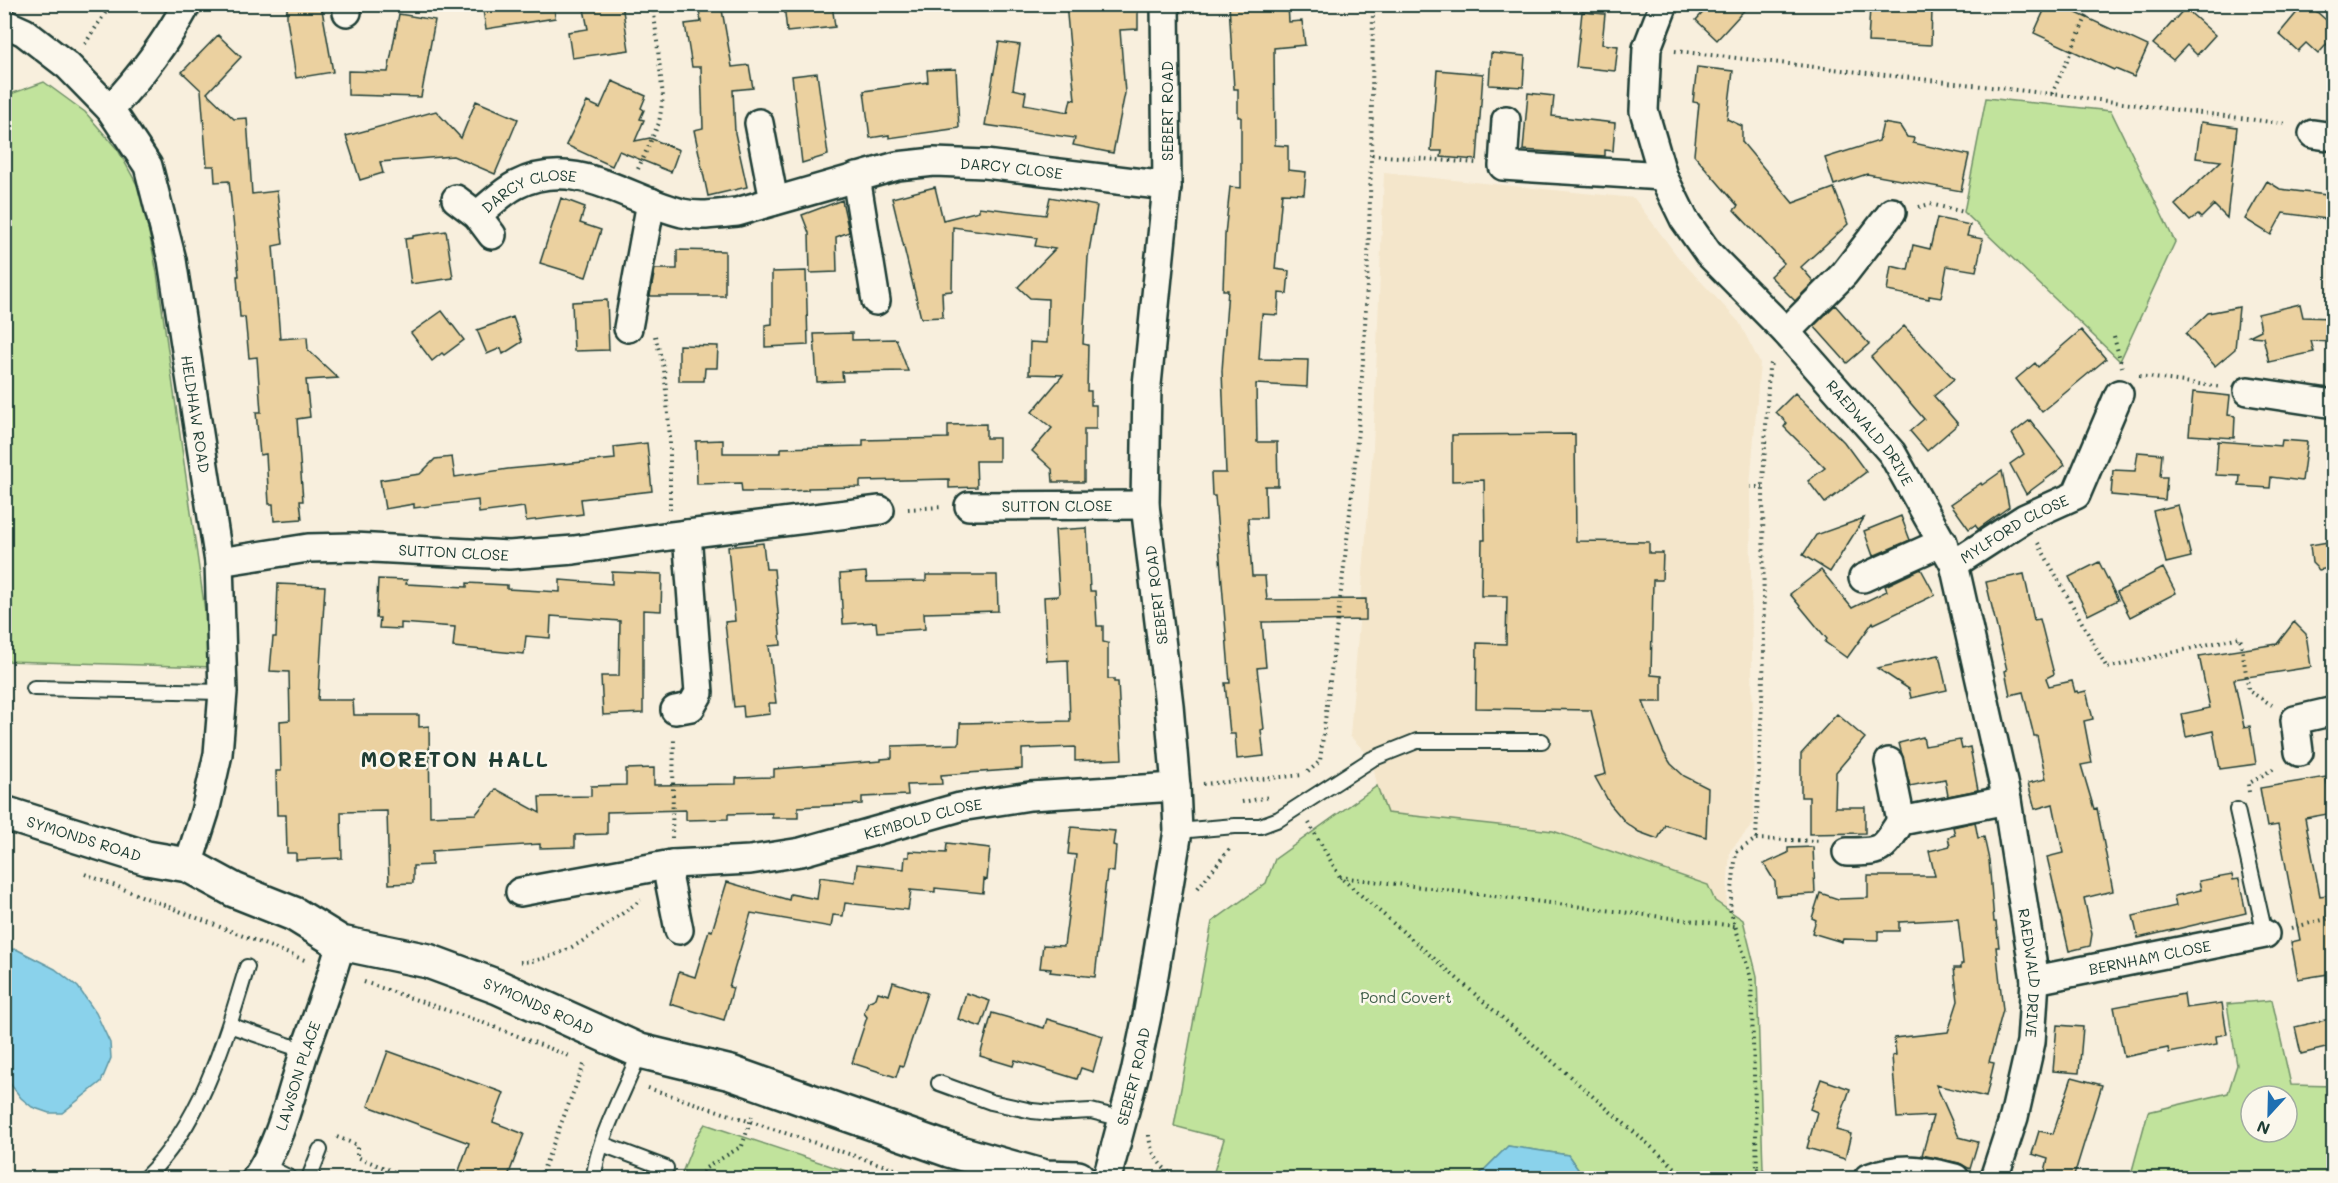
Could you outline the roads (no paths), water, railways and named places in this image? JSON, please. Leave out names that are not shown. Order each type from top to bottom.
[{"type":"street","points":[[110,109],[139,79],[171,33],[187,4]]},
{"type":"street","name":"SEBERT ROAD","points":[[1107,1179],[1148,1011],[1178,831],[1176,787],[1145,505],[1148,385],[1167,186],[1165,4]]},
{"type":"street","name":"RAEDWALD DRIVE","points":[[1664,4],[1647,48],[1644,111],[1663,176],[1684,219],[1708,253],[1786,332],[1892,453],[1948,553],[2007,800],[2035,980],[2031,1042],[2014,1117],[1994,1179]]},
{"type":"street","name":"HELDHAW ROAD","points":[[4,23],[24,32],[68,66],[110,109],[148,166],[172,260],[219,562],[223,692],[218,754],[205,812],[188,865]]},
{"type":"street","points":[[1506,120],[1503,166],[1663,176]]},
{"type":"street","points":[[759,123],[774,201]]},
{"type":"street","name":"DARCY CLOSE","points":[[456,199],[484,225],[516,185],[544,175],[571,174],[593,179],[684,213],[710,215],[737,212],[897,166],[934,162],[965,163],[1167,186]]},
{"type":"street","points":[[856,177],[876,301]]},
{"type":"street","points":[[628,328],[651,202]]},
{"type":"street","points":[[1786,332],[1844,274],[1892,212]]},
{"type":"street","name":"MYLFORD CLOSE","points":[[1948,553],[2076,495],[2121,383]]},
{"type":"street","points":[[2248,391],[2334,404]]},
{"type":"street","name":"SUTTON CLOSE","points":[[969,506],[1145,505]]},
{"type":"street","name":"SUTTON CLOSE","points":[[219,562],[319,548],[353,547],[509,555],[574,550],[880,510]]},
{"type":"street","points":[[675,710],[691,707],[699,693],[679,535]]},
{"type":"street","points":[[1863,578],[1948,553]]},
{"type":"street","points":[[2299,752],[2295,720],[2334,711]]},
{"type":"street","points":[[1847,852],[1875,852],[1886,844],[1901,821],[1889,762]]},
{"type":"street","name":"KEMBOLD CLOSE","points":[[520,892],[801,852],[960,807],[1030,796],[1176,787]]},
{"type":"street","points":[[1901,821],[2007,800]]},
{"type":"street","name":"SYMONDS ROAD","points":[[4,813],[147,858],[188,865],[234,890],[294,914],[338,957],[428,961],[498,987],[640,1051],[731,1073],[949,1150],[1045,1177],[1078,1179]]},
{"type":"street","points":[[670,872],[680,930]]},
{"type":"street","name":"BERNHAM CLOSE","points":[[2035,980],[2265,934]]},
{"type":"street","name":"LAWSON PLACE","points":[[261,1172],[338,957]]},
{"type":"street","points":[[1868,1179],[1892,1170],[1923,1169],[1955,1179]]},
{"type":"lane","points":[[34,688],[223,692]]},
{"type":"lane","points":[[1178,831],[1235,825],[1260,826],[1279,819],[1372,759],[1417,741],[1542,741]]},
{"type":"lane","points":[[2237,810],[2265,934]]},
{"type":"lane","points":[[145,1179],[190,1119],[203,1094],[229,1025],[247,967]]},
{"type":"lane","points":[[229,1025],[305,1051]]},
{"type":"lane","points":[[594,1179],[602,1144],[640,1051]]},
{"type":"lane","points":[[939,1083],[991,1102],[1053,1113],[1091,1111],[1123,1119]]},
{"type":"lane","points":[[602,1144],[666,1168]]},
{"type":"lane","points":[[309,1179],[320,1150]]},
{"type":"lane","points":[[261,1172],[290,1179]]},
{"type":"water","points":[[16,949],[55,969],[78,987],[96,1013],[110,1043],[111,1058],[101,1082],[62,1113],[49,1113],[32,1107],[21,1098],[5,1077],[5,950]]},
{"type":"water","points":[[1508,1146],[1568,1155],[1584,1178],[1476,1178]]},
{"type":"district","name":"MORETON HALL","points":[[455,758]]},
{"type":"park label","name":"Pond Covert","points":[[1406,997]]}]
